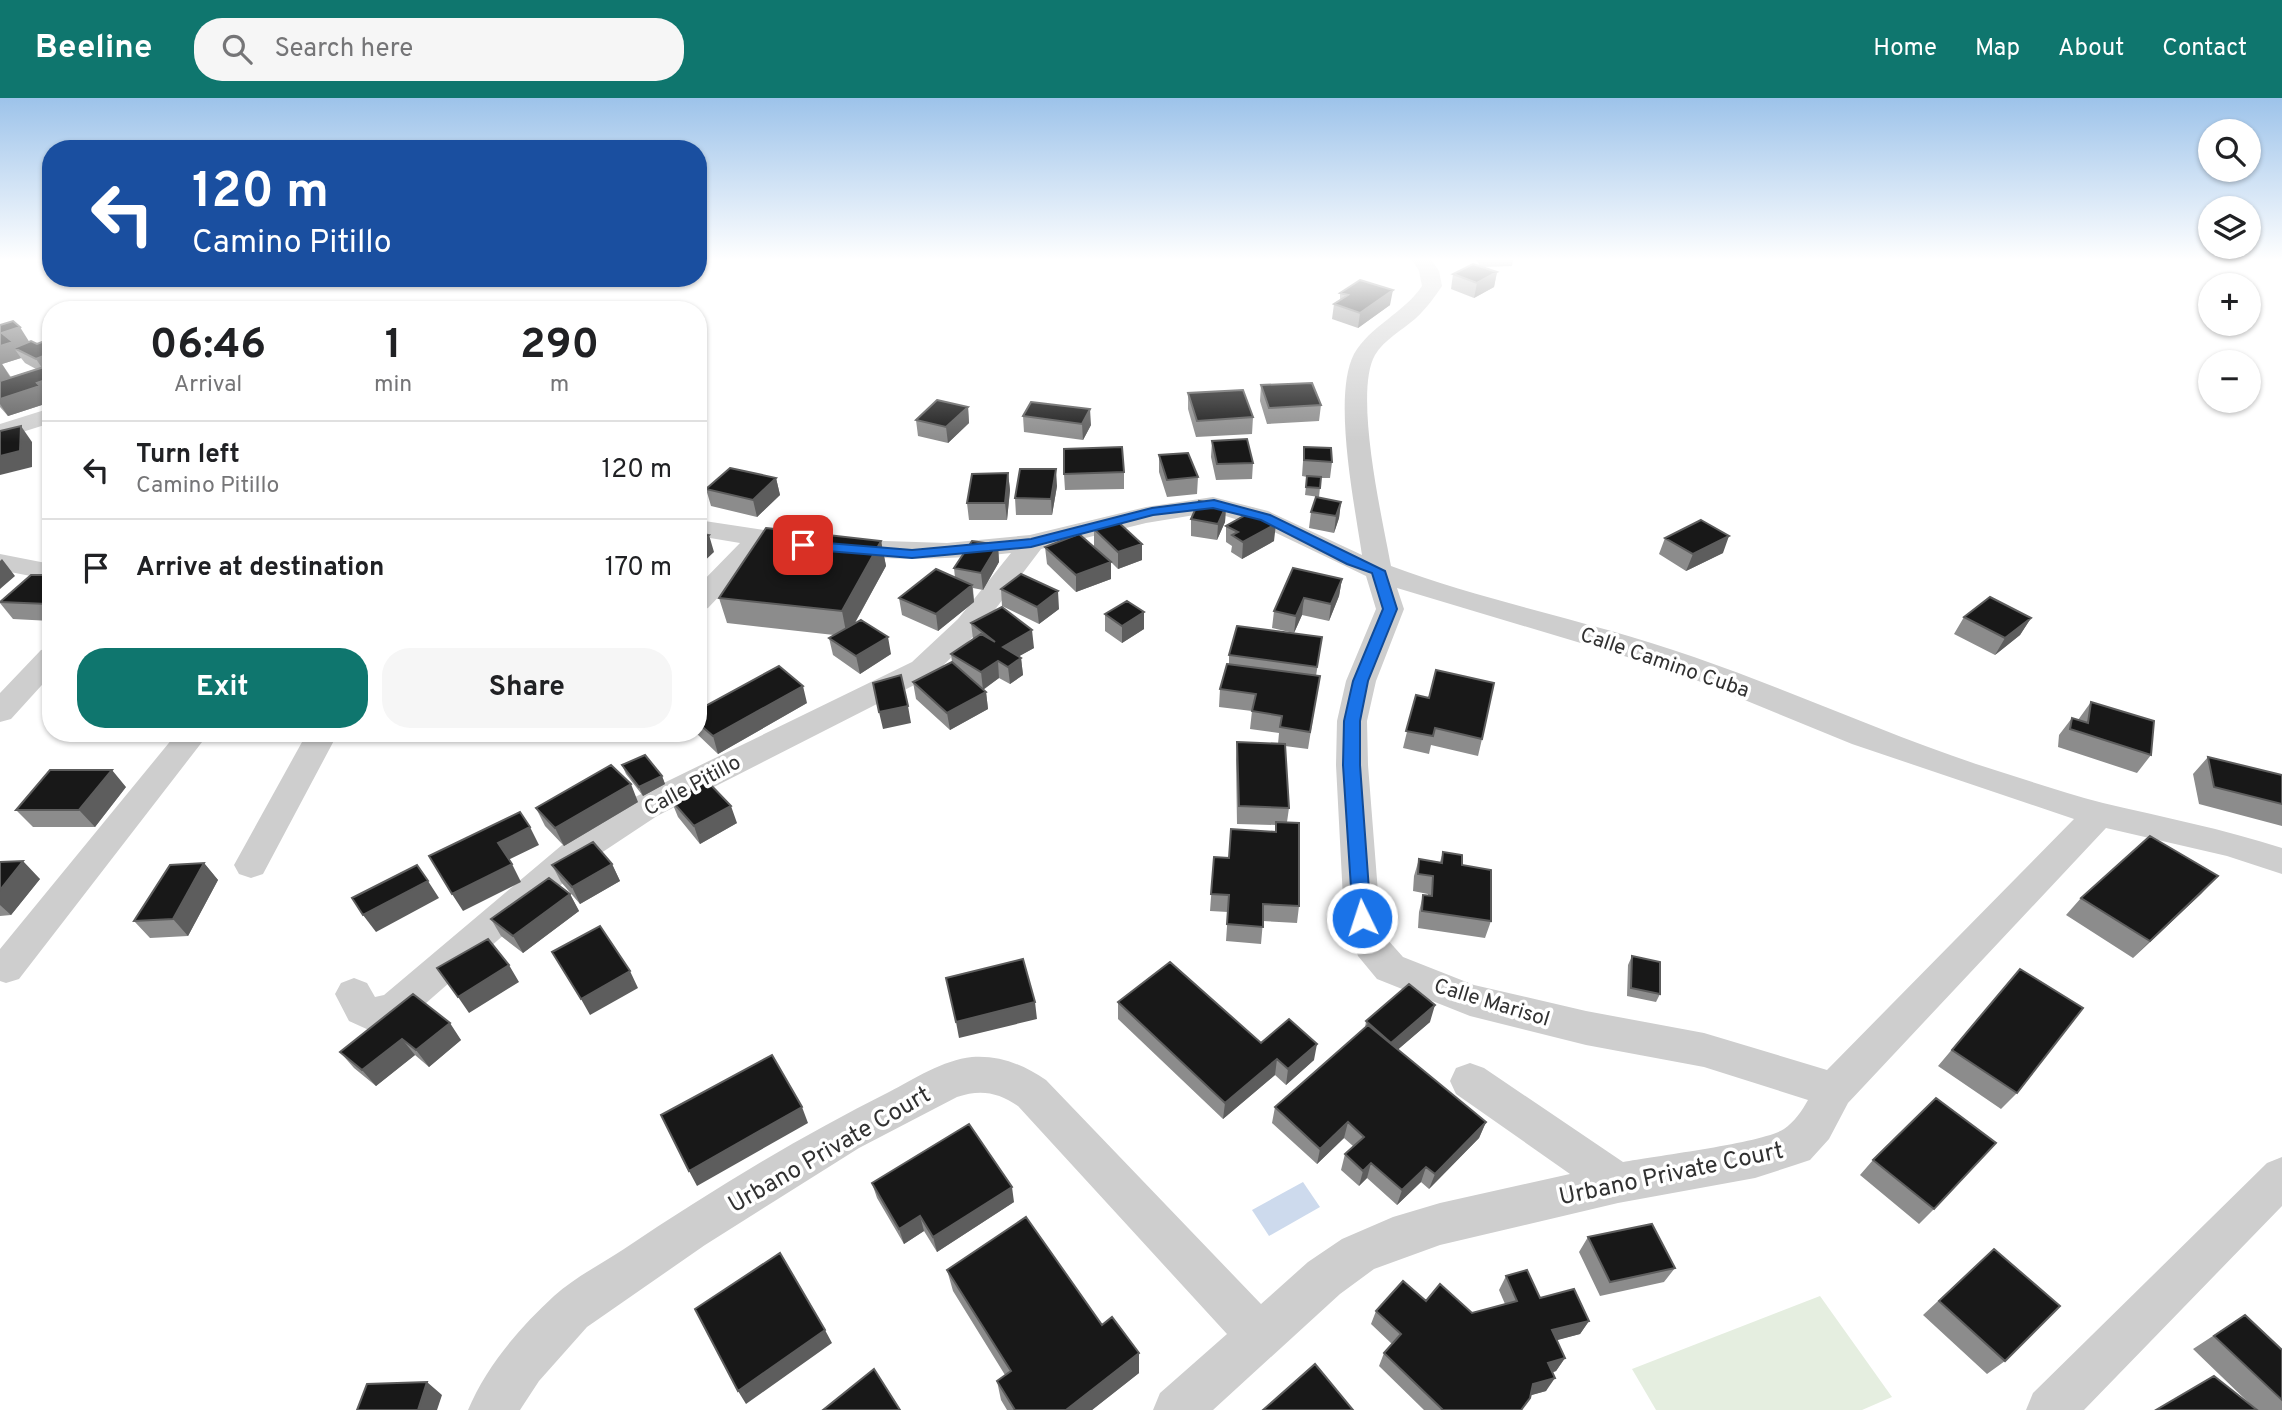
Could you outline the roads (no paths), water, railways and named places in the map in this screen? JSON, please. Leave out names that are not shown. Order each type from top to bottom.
[{"type":"street","points":[[1378,571],[1357,419],[1359,371],[1363,356],[1403,319]]},
{"type":"street","points":[[0,432],[42,418]]},
{"type":"street","name":"Calle Camino Cuba","points":[[707,530],[758,540],[912,554],[1031,543],[1152,512],[1214,504],[1265,518],[1352,561],[1423,588],[1531,617],[1684,664],[1863,736],[2099,814],[2229,844],[2282,860]]},
{"type":"street","points":[[707,593],[758,540]]},
{"type":"street","name":"Calle Pitillo","points":[[354,994],[362,1010],[371,1015],[396,1007],[574,854],[645,807],[922,669],[950,648],[969,627],[1031,543]]},
{"type":"street","points":[[0,562],[42,570]]},
{"type":"street","name":"Calle Marisol","points":[[1378,571],[1390,609],[1361,681],[1352,721],[1352,765],[1362,918],[1371,946],[1391,968],[1470,1000],[1586,1028],[1704,1050],[1834,1090]]},
{"type":"street","points":[[0,712],[42,666]]},
{"type":"street","points":[[6,968],[187,742]]},
{"type":"street","points":[[251,865],[318,742]]},
{"type":"street","name":"Urbano Private Court","points":[[1177,1410],[1324,1278],[1357,1254],[1440,1224],[1618,1183],[1755,1158],[1795,1146],[1815,1126],[1834,1090],[2099,814]]},
{"type":"street","name":"Urbano Private Court","points":[[492,1410],[522,1364],[570,1311],[690,1230],[844,1135],[947,1082],[970,1075],[990,1075],[1013,1080],[1032,1093],[1260,1336]]},
{"type":"street","points":[[1470,1081],[1618,1183]]},
{"type":"street","points":[[2050,1410],[2282,1177]]},
{"type":"water","points":[[1303,1182],[1320,1207],[1269,1236],[1252,1210]]}]
